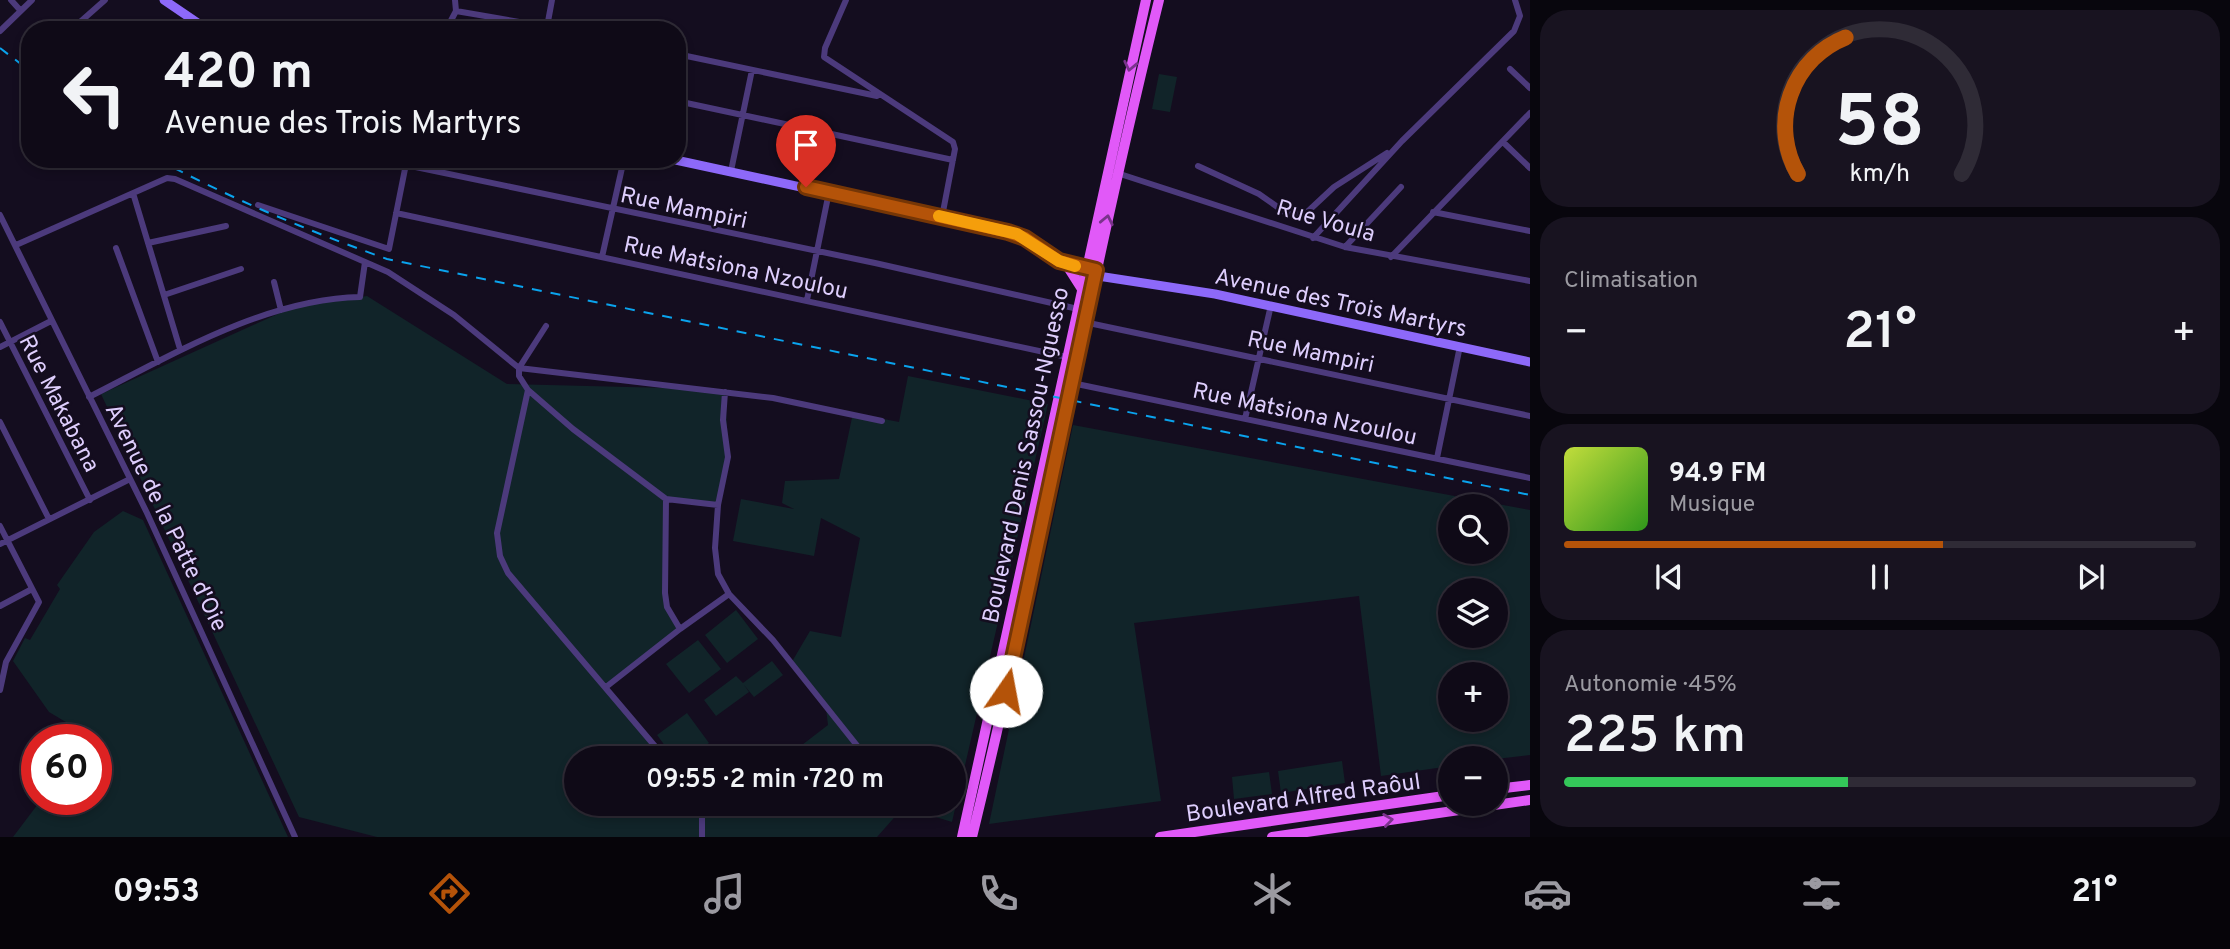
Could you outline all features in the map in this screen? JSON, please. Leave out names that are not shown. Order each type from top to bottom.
[{"type":"main road","points":[[164,0],[195,21]]},
{"type":"main road","name":"Boulevard Denis Sassou-Nguesso","points":[[972,837],[1072,383],[1090,272],[1146,0]]},
{"type":"main road","name":"Boulevard Denis Sassou-Nguesso","points":[[962,837],[1082,289],[1090,272],[1117,173],[1159,0]]},
{"type":"main road","name":"Avenue des Trois Martyrs","points":[[686,162],[1017,234],[1064,264],[1090,272],[1271,305],[1530,362]]},
{"type":"main road","points":[[1064,264],[1082,289]]},
{"type":"main road","points":[[1508,788],[1530,785]]},
{"type":"main road","name":"Boulevard Alfred Raôul","points":[[1160,837],[1438,797]]},
{"type":"main road","name":"Boulevard Alfred Raôul","points":[[1272,837],[1530,800]]},
{"type":"street","points":[[11,0],[20,10]]},
{"type":"street","points":[[0,31],[32,0]]},
{"type":"street","points":[[81,21],[105,0]]},
{"type":"street","points":[[455,0],[456,11]]},
{"type":"street","points":[[548,21],[552,0]]},
{"type":"street","points":[[846,0],[825,48],[824,57],[953,142],[953,160],[942,217]]},
{"type":"street","points":[[1313,238],[1396,148],[1514,31],[1520,16],[1515,0]]},
{"type":"street","points":[[456,11],[513,21]]},
{"type":"street","points":[[449,21],[456,11]]},
{"type":"street","points":[[686,56],[882,97]]},
{"type":"street","points":[[1510,69],[1530,88]]},
{"type":"street","points":[[731,171],[752,70]]},
{"type":"street","points":[[686,103],[953,160]]},
{"type":"street","points":[[1391,257],[1530,113]]},
{"type":"street","points":[[1503,142],[1530,168]]},
{"type":"street","points":[[1198,166],[1259,194],[1286,213],[1304,215],[1334,187],[1396,148]]},
{"type":"street","points":[[258,205],[387,249],[391,247],[406,168]]},
{"type":"street","name":"Rue Mampiri","points":[[433,168],[1078,309]]},
{"type":"street","points":[[603,257],[622,168]]},
{"type":"street","name":"Rue Voula","points":[[1117,173],[1345,247],[1530,281]]},
{"type":"street","points":[[16,245],[167,178],[175,178],[388,272],[454,315],[519,368],[539,373],[725,392],[882,421]]},
{"type":"street","points":[[1345,247],[1401,187]]},
{"type":"street","points":[[807,300],[829,192]]},
{"type":"street","points":[[133,193],[180,349]]},
{"type":"street","points":[[1433,212],[1530,231]]},
{"type":"street","name":"Rue Matsiona Nzoulou","points":[[396,213],[1067,356]]},
{"type":"street","name":"Avenue de la Patte d'Oie","points":[[0,215],[130,479],[295,837]]},
{"type":"street","points":[[148,243],[226,226]]},
{"type":"street","points":[[116,248],[158,362]]},
{"type":"street","points":[[89,397],[180,349],[281,310],[334,297],[361,296],[365,262]]},
{"type":"street","points":[[164,295],[240,269]]},
{"type":"street","points":[[274,282],[281,310]]},
{"type":"street","points":[[1245,419],[1271,305]]},
{"type":"street","points":[[0,347],[51,321]]},
{"type":"street","name":"Rue Mampiri","points":[[1084,321],[1530,416]]},
{"type":"street","name":"Rue Makabana","points":[[0,322],[90,500]]},
{"type":"street","points":[[547,326],[519,368],[519,376],[528,390],[573,429],[666,499],[718,505]]},
{"type":"street","points":[[1437,458],[1460,346]]},
{"type":"street","name":"Rue Matsiona Nzoulou","points":[[1072,383],[1530,478]]},
{"type":"street","points":[[528,390],[497,545],[508,573],[655,746]]},
{"type":"street","points":[[725,392],[723,420],[728,457],[718,505],[716,562],[721,582],[781,650],[857,746]]},
{"type":"street","points":[[0,422],[49,519]]},
{"type":"street","points":[[4,542],[130,479]]},
{"type":"street","points":[[666,499],[665,593],[667,607],[680,629]]},
{"type":"street","points":[[0,526],[4,542],[39,602],[3,662],[0,690]]},
{"type":"street","points":[[0,606],[32,589]]},
{"type":"street","points":[[606,687],[729,594]]},
{"type":"street","points":[[702,816],[702,837]]},
{"type":"green space","points":[[1159,74],[1177,77],[1170,112],[1152,109]]},
{"type":"green space","points":[[367,296],[507,384],[708,389],[725,392],[728,445],[718,505],[666,499],[667,607],[680,629],[607,687],[654,746],[564,746],[564,816],[896,816],[877,837],[377,837],[299,817],[101,394],[293,307]]},
{"type":"green space","points":[[908,376],[1048,404],[966,761],[966,746],[801,746],[828,725],[826,708],[790,665],[810,631],[841,637],[860,538],[821,518],[814,556],[733,541],[741,499],[794,509],[782,503],[785,481],[839,479],[853,413],[899,422]]},
{"type":"green space","points":[[1073,425],[1444,494],[1438,494],[1438,564],[1508,564],[1508,506],[1530,510],[1530,755],[1508,758],[1508,746],[1438,746],[1438,768],[1381,776],[1359,596],[1134,623],[1161,801],[989,824]]},
{"type":"green space","points":[[123,511],[143,520],[288,837],[13,837],[30,815],[112,815],[112,724],[69,724],[49,712],[13,661],[25,638],[30,640],[60,589],[57,585],[94,532]]},
{"type":"green space","points":[[736,610],[758,639],[727,663],[705,635]]},
{"type":"green space","points":[[698,640],[721,669],[689,693],[666,664]]},
{"type":"green space","points":[[772,661],[783,675],[754,697],[744,685],[749,692],[716,716],[704,700],[736,676],[743,683]]},
{"type":"green space","points":[[687,713],[709,743],[705,746],[665,746],[657,735]]},
{"type":"green space","points":[[1342,761],[1345,783],[1281,793],[1278,771]]},
{"type":"green space","points":[[1269,772],[1272,794],[1234,799],[1232,777]]},
{"type":"green space","points":[[932,816],[953,816],[952,822]]},
{"type":"railway","points":[[0,48],[21,64]]},
{"type":"railway","points":[[174,168],[270,214],[387,259],[1530,495]]},
{"type":"slow traffic","points":[[939,216],[1017,234],[1059,261],[1075,266]]},
{"type":"route","points":[[806,187],[1017,234],[1059,261],[1096,270],[1006,691]]}]
